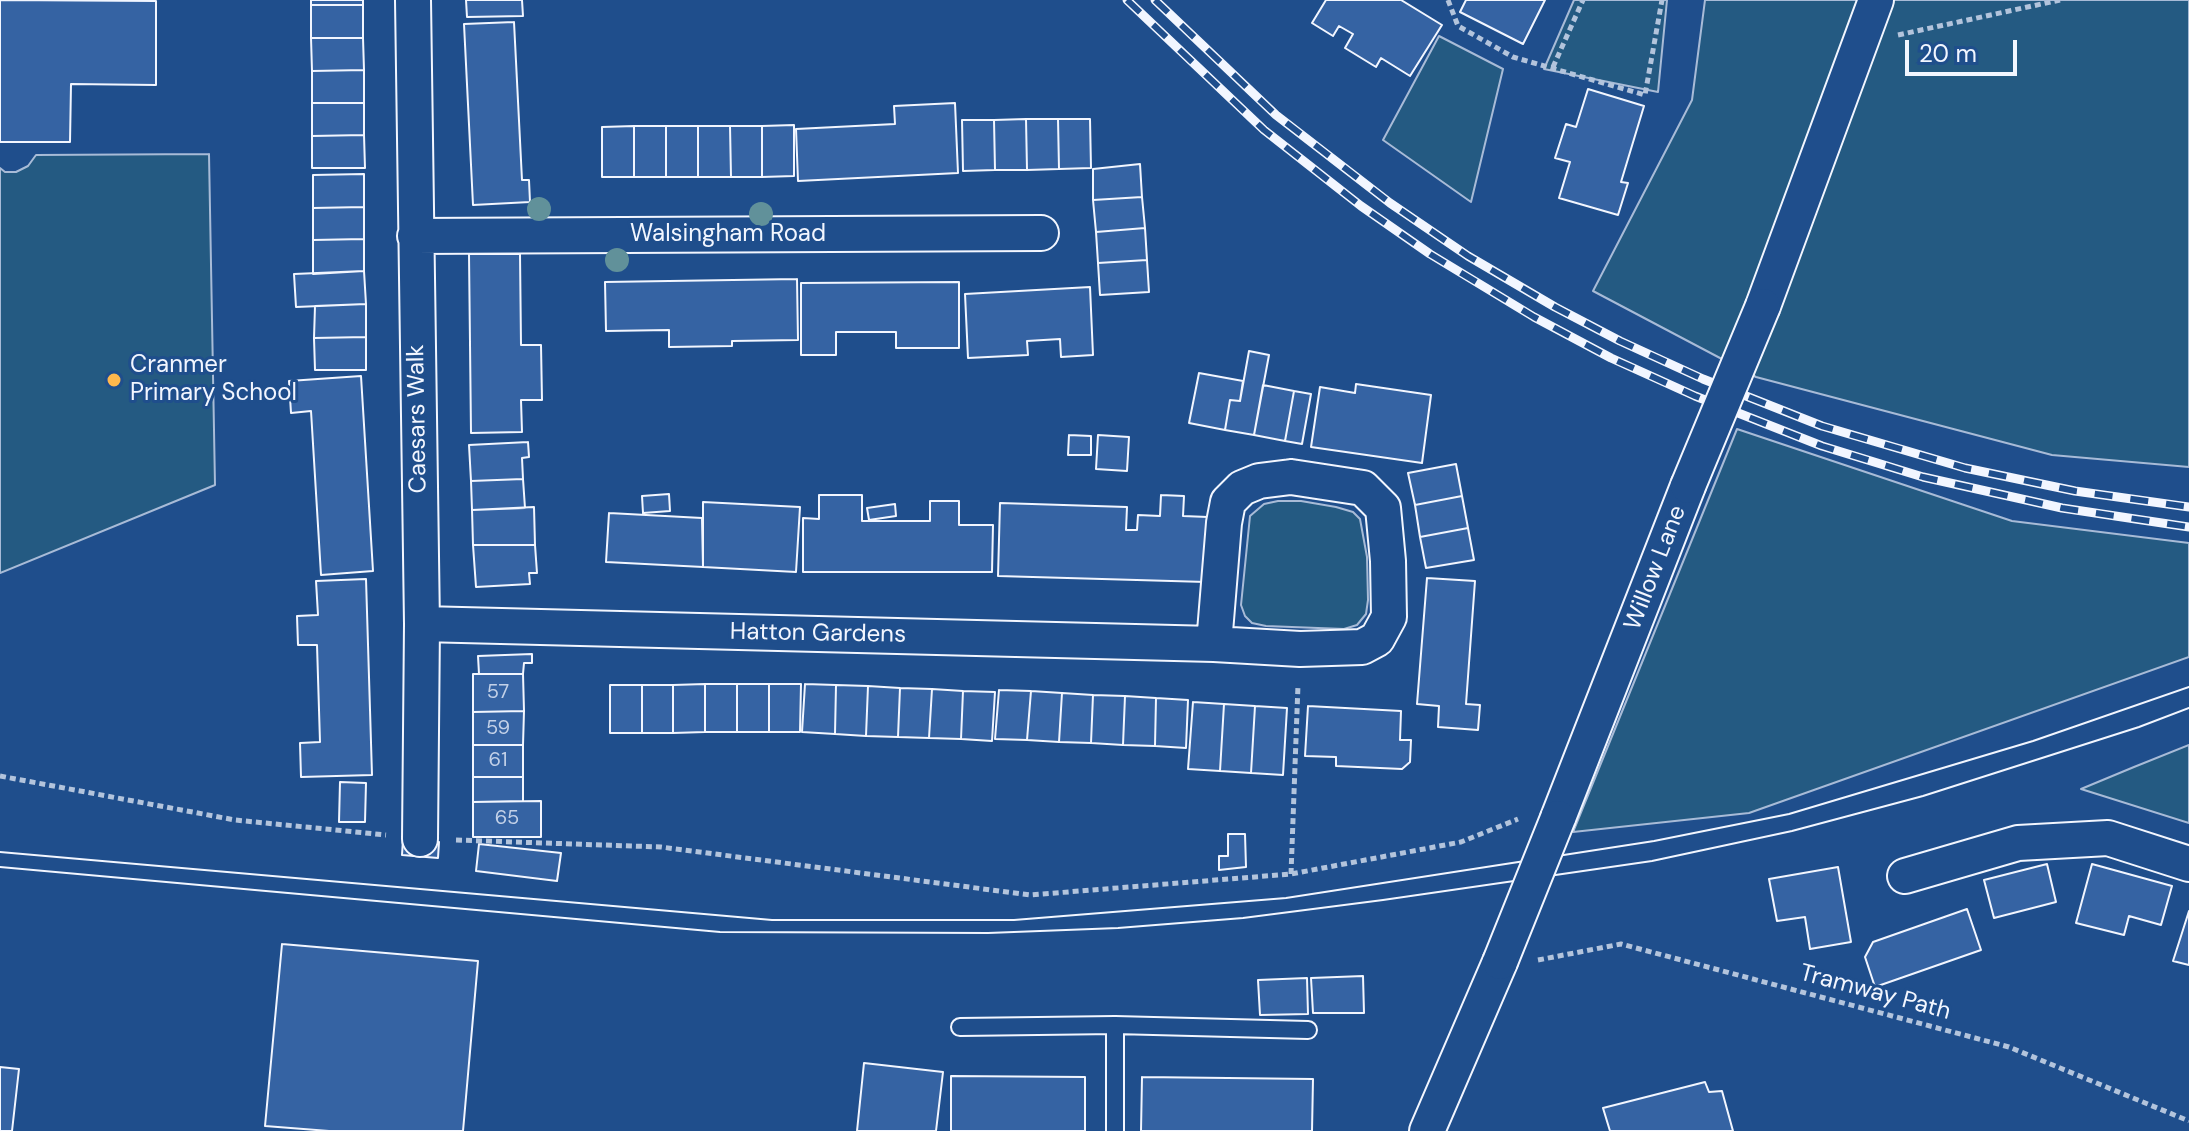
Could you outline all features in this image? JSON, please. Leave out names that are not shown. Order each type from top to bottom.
[{"type":"street","name":"Caesars Walk","points":[[413,0],[422,624],[420,839]]},
{"type":"street","name":"Willow Lane","points":[[1427,1131],[1500,962],[1688,486],[1763,306],[1876,0]]},
{"type":"street","name":"Walsingham Road","points":[[415,236],[1041,233]]},
{"type":"street","name":"Hatton Gardens","points":[[422,624],[1214,644],[1300,649],[1362,647],[1377,639],[1389,617],[1383,508],[1363,488],[1291,477],[1259,481],[1242,488],[1228,502],[1214,644]]},
{"type":"street","points":[[1905,876],[2018,843],[2108,838],[2189,864]]},
{"type":"lane","points":[[1115,1025],[1115,1131]]},
{"type":"lane","points":[[960,1027],[1115,1025],[1308,1030]]},
{"type":"path","points":[[1448,0],[1458,26],[1513,57],[1645,95],[1662,0]]},
{"type":"path","points":[[1553,67],[1583,0]]},
{"type":"path","points":[[1895,35],[1908,35],[2060,0]]},
{"type":"path","points":[[1291,874],[1300,649]]},
{"type":"path","points":[[0,776],[235,820],[420,839],[661,847],[1030,895],[1291,874],[1461,842],[1515,820]]},
{"type":"path","name":"Tramway Path","points":[[1542,958],[1621,944],[2009,1047],[2189,1121]]},
{"type":"shaded area","points":[[1574,0],[1667,0],[1658,92],[1544,69]]},
{"type":"shaded area","points":[[1705,0],[2189,0],[2189,467],[2052,455],[1756,377],[1593,291],[1692,100]]},
{"type":"shaded area","points":[[1439,36],[1503,69],[1471,202],[1383,140]]},
{"type":"shaded area","points":[[209,154],[215,485],[0,573],[0,168],[5,172],[16,172],[28,166],[36,155]]},
{"type":"shaded area","points":[[1737,429],[2012,521],[2189,543],[2189,657],[1749,813],[1573,832]]},
{"type":"shaded area","points":[[1278,501],[1336,507],[1353,512],[1360,519],[1367,557],[1368,600],[1366,614],[1357,625],[1344,629],[1266,626],[1252,623],[1245,616],[1241,605],[1250,516],[1264,504]]},
{"type":"shaded area","points":[[2189,745],[2189,823],[2081,789],[2134,767]]},
{"type":"building","points":[[0,0],[156,1],[156,85],[71,84],[70,142],[0,142]]},
{"type":"building","points":[[311,0],[363,0],[363,5],[311,5]]},
{"type":"building","points":[[466,0],[522,0],[523,16],[467,17]]},
{"type":"building","points":[[1326,0],[1401,0],[1442,25],[1410,76],[1381,58],[1376,67],[1345,48],[1353,34],[1339,26],[1333,36],[1312,23]]},
{"type":"building","points":[[1466,0],[1545,0],[1523,44],[1460,12]]},
{"type":"building","points":[[311,5],[363,5],[363,38],[311,38]]},
{"type":"building","points":[[514,22],[522,180],[529,180],[530,202],[473,205],[464,24]]},
{"type":"building","points":[[311,38],[363,38],[364,70],[312,71]]},
{"type":"building","points":[[364,70],[364,103],[312,103],[312,71]]},
{"type":"building","points":[[1588,89],[1644,106],[1621,182],[1628,183],[1618,215],[1559,198],[1570,162],[1555,158],[1566,124],[1576,127]]},
{"type":"building","points":[[312,103],[364,103],[364,135],[312,136]]},
{"type":"building","points":[[955,103],[958,173],[798,181],[796,129],[895,124],[894,106]]},
{"type":"building","points":[[1026,119],[1027,170],[995,170],[994,120]]},
{"type":"building","points":[[1026,119],[1058,119],[1059,169],[1027,170]]},
{"type":"building","points":[[1058,119],[1090,119],[1091,168],[1059,169]]},
{"type":"building","points":[[962,120],[994,120],[995,170],[963,171]]},
{"type":"building","points":[[794,125],[794,176],[762,177],[762,126]]},
{"type":"building","points":[[634,126],[634,177],[602,177],[602,127]]},
{"type":"building","points":[[634,126],[666,126],[666,177],[634,177]]},
{"type":"building","points":[[666,126],[698,126],[698,177],[666,177]]},
{"type":"building","points":[[698,126],[730,126],[731,177],[698,177]]},
{"type":"building","points":[[730,126],[762,126],[762,177],[731,177]]},
{"type":"building","points":[[364,135],[365,168],[312,168],[312,136]]},
{"type":"building","points":[[1140,164],[1142,197],[1093,200],[1093,169]]},
{"type":"building","points":[[364,174],[364,207],[313,208],[313,175]]},
{"type":"building","points":[[1142,197],[1145,228],[1096,232],[1093,200]]},
{"type":"building","points":[[364,207],[364,239],[313,240],[313,208]]},
{"type":"building","points":[[1145,228],[1147,260],[1098,263],[1096,232]]},
{"type":"building","points":[[364,239],[364,271],[313,274],[313,240]]},
{"type":"building","points":[[469,254],[520,254],[521,345],[541,345],[542,400],[521,400],[522,432],[471,433]]},
{"type":"building","points":[[1147,260],[1149,292],[1100,295],[1098,263]]},
{"type":"building","points":[[364,271],[366,304],[296,307],[294,274]]},
{"type":"building","points":[[797,279],[798,340],[732,341],[732,346],[669,347],[669,330],[606,331],[605,282]]},
{"type":"building","points":[[959,282],[959,348],[896,348],[896,332],[836,332],[836,355],[801,355],[801,283]]},
{"type":"building","points":[[1090,287],[1093,355],[1061,357],[1060,339],[1027,341],[1028,355],[968,358],[965,294]]},
{"type":"building","points":[[366,304],[366,337],[314,338],[315,306]]},
{"type":"building","points":[[366,337],[366,370],[315,370],[314,338]]},
{"type":"building","points":[[1249,351],[1269,355],[1254,435],[1225,430],[1230,400],[1240,401]]},
{"type":"building","points":[[1199,373],[1243,381],[1240,401],[1230,400],[1225,430],[1189,423]]},
{"type":"building","points":[[361,376],[373,571],[321,575],[311,411],[291,413],[289,381]]},
{"type":"building","points":[[1356,384],[1431,395],[1422,463],[1311,447],[1320,387],[1355,393]]},
{"type":"building","points":[[1263,385],[1294,391],[1285,441],[1254,435]]},
{"type":"building","points":[[1294,391],[1311,394],[1302,444],[1285,441]]},
{"type":"building","points":[[1069,435],[1091,436],[1091,455],[1068,455]]},
{"type":"building","points":[[1098,435],[1129,437],[1127,471],[1096,469]]},
{"type":"building","points":[[528,442],[529,457],[522,458],[523,479],[471,481],[469,445]]},
{"type":"building","points":[[1456,464],[1462,496],[1415,505],[1408,473]]},
{"type":"building","points":[[523,479],[525,508],[472,510],[471,481]]},
{"type":"building","points":[[669,494],[670,511],[643,513],[642,496]]},
{"type":"building","points":[[819,495],[862,495],[862,521],[930,521],[930,501],[959,501],[959,525],[993,525],[992,572],[803,572],[803,518],[819,519]]},
{"type":"building","points":[[1161,495],[1184,496],[1183,516],[1208,517],[1206,582],[998,576],[1000,503],[1127,507],[1126,530],[1137,530],[1138,515],[1160,516]]},
{"type":"building","points":[[1462,496],[1468,528],[1420,537],[1415,505]]},
{"type":"building","points":[[703,502],[800,507],[796,572],[703,567]]},
{"type":"building","points":[[895,504],[896,516],[869,520],[867,508]]},
{"type":"building","points":[[534,507],[535,545],[473,545],[472,510]]},
{"type":"building","points":[[609,513],[702,518],[703,567],[606,562]]},
{"type":"building","points":[[1468,528],[1474,560],[1426,568],[1420,537]]},
{"type":"building","points":[[473,545],[535,545],[537,573],[529,573],[530,584],[476,587]]},
{"type":"building","points":[[1427,578],[1475,581],[1466,704],[1480,705],[1478,730],[1438,727],[1439,706],[1417,704]]},
{"type":"building","points":[[366,579],[372,775],[301,777],[300,743],[320,742],[317,645],[298,645],[297,616],[318,615],[316,581]]},
{"type":"building","points":[[532,654],[532,663],[524,663],[523,674],[479,674],[478,656]]},
{"type":"building","points":[[473,674],[523,674],[524,711],[473,712]]},
{"type":"building","points":[[705,684],[705,732],[673,733],[673,685]]},
{"type":"building","points":[[705,684],[737,684],[737,732],[705,732]]},
{"type":"building","points":[[737,684],[769,684],[769,732],[737,732]]},
{"type":"building","points":[[769,684],[801,684],[800,732],[769,732]]},
{"type":"building","points":[[805,684],[836,685],[835,734],[802,732]]},
{"type":"building","points":[[610,685],[642,685],[642,733],[610,733]]},
{"type":"building","points":[[642,685],[673,685],[673,733],[642,733]]},
{"type":"building","points":[[836,685],[868,686],[866,736],[835,734]]},
{"type":"building","points":[[868,686],[900,688],[898,737],[866,736]]},
{"type":"building","points":[[900,688],[932,689],[929,738],[898,737]]},
{"type":"building","points":[[932,689],[963,691],[961,739],[929,738]]},
{"type":"building","points":[[999,690],[1031,691],[1027,740],[995,739]]},
{"type":"building","points":[[963,691],[995,692],[992,741],[961,739]]},
{"type":"building","points":[[1031,691],[1062,693],[1059,742],[1027,740]]},
{"type":"building","points":[[1062,693],[1093,695],[1091,743],[1059,742]]},
{"type":"building","points":[[1093,695],[1125,696],[1123,745],[1091,743]]},
{"type":"building","points":[[1125,696],[1156,698],[1155,746],[1123,745]]},
{"type":"building","points":[[1156,698],[1188,700],[1186,748],[1155,746]]},
{"type":"building","points":[[1193,702],[1224,704],[1220,771],[1188,769]]},
{"type":"building","points":[[1224,704],[1255,706],[1251,773],[1220,771]]},
{"type":"building","points":[[1255,706],[1287,708],[1283,775],[1251,773]]},
{"type":"building","points":[[1308,706],[1401,711],[1400,740],[1411,740],[1410,762],[1402,769],[1336,766],[1336,757],[1305,756]]},
{"type":"building","points":[[524,711],[523,745],[473,745],[473,712]]},
{"type":"building","points":[[473,745],[523,745],[523,777],[473,777]]},
{"type":"building","points":[[473,777],[523,777],[523,801],[473,802]]},
{"type":"building","points":[[340,782],[366,783],[365,822],[339,822]]},
{"type":"building","points":[[541,801],[541,837],[473,837],[473,802]]},
{"type":"building","points":[[1228,834],[1245,834],[1246,867],[1219,870],[1219,856],[1228,856]]},
{"type":"building","points":[[403,839],[439,842],[438,858],[402,855]]},
{"type":"building","points":[[479,844],[561,853],[557,881],[476,871]]},
{"type":"building","points":[[2047,864],[2056,902],[1994,918],[1984,880]]},
{"type":"building","points":[[2092,864],[2172,886],[2161,925],[2129,916],[2124,935],[2076,923]]},
{"type":"building","points":[[1838,867],[1851,942],[1810,949],[1805,917],[1777,921],[1769,879]]},
{"type":"building","points":[[1967,909],[1981,950],[1875,987],[1865,957],[1873,942]]},
{"type":"building","points":[[2189,911],[2189,965],[2173,961]]},
{"type":"building","points":[[282,944],[478,961],[463,1131],[329,1131],[265,1126]]},
{"type":"building","points":[[1363,976],[1364,1013],[1313,1013],[1311,978]]},
{"type":"building","points":[[1307,978],[1308,1014],[1260,1015],[1258,980]]},
{"type":"building","points":[[864,1063],[943,1072],[936,1131],[857,1131]]},
{"type":"building","points":[[0,1067],[19,1069],[12,1131],[0,1131]]},
{"type":"building","points":[[951,1076],[1085,1077],[1085,1131],[951,1131]]},
{"type":"building","points":[[1142,1077],[1313,1079],[1312,1131],[1141,1131]]},
{"type":"building","points":[[1705,1082],[1709,1092],[1722,1091],[1733,1131],[1610,1131],[1603,1108]]},
{"type":"tram line","points":[[0,852],[772,920],[1014,920],[1286,898],[1654,841],[1789,814],[2033,741],[2189,687]]},
{"type":"tram line","points":[[0,867],[720,932],[988,933],[1118,928],[1243,918],[1652,861],[1792,831],[1923,796],[2189,708]]},
{"type":"railway","points":[[1127,0],[1264,130],[1361,206],[1430,254],[1534,317],[1611,358],[1695,396],[1822,446],[1923,477],[2062,508],[2189,527]]},
{"type":"railway","points":[[1155,0],[1276,115],[1390,203],[1468,256],[1620,341],[1703,379],[1822,426],[1965,468],[2075,491],[2189,507]]},
{"type":"place","name":"Cranmer Primary School","points":[[114,380]]}]
